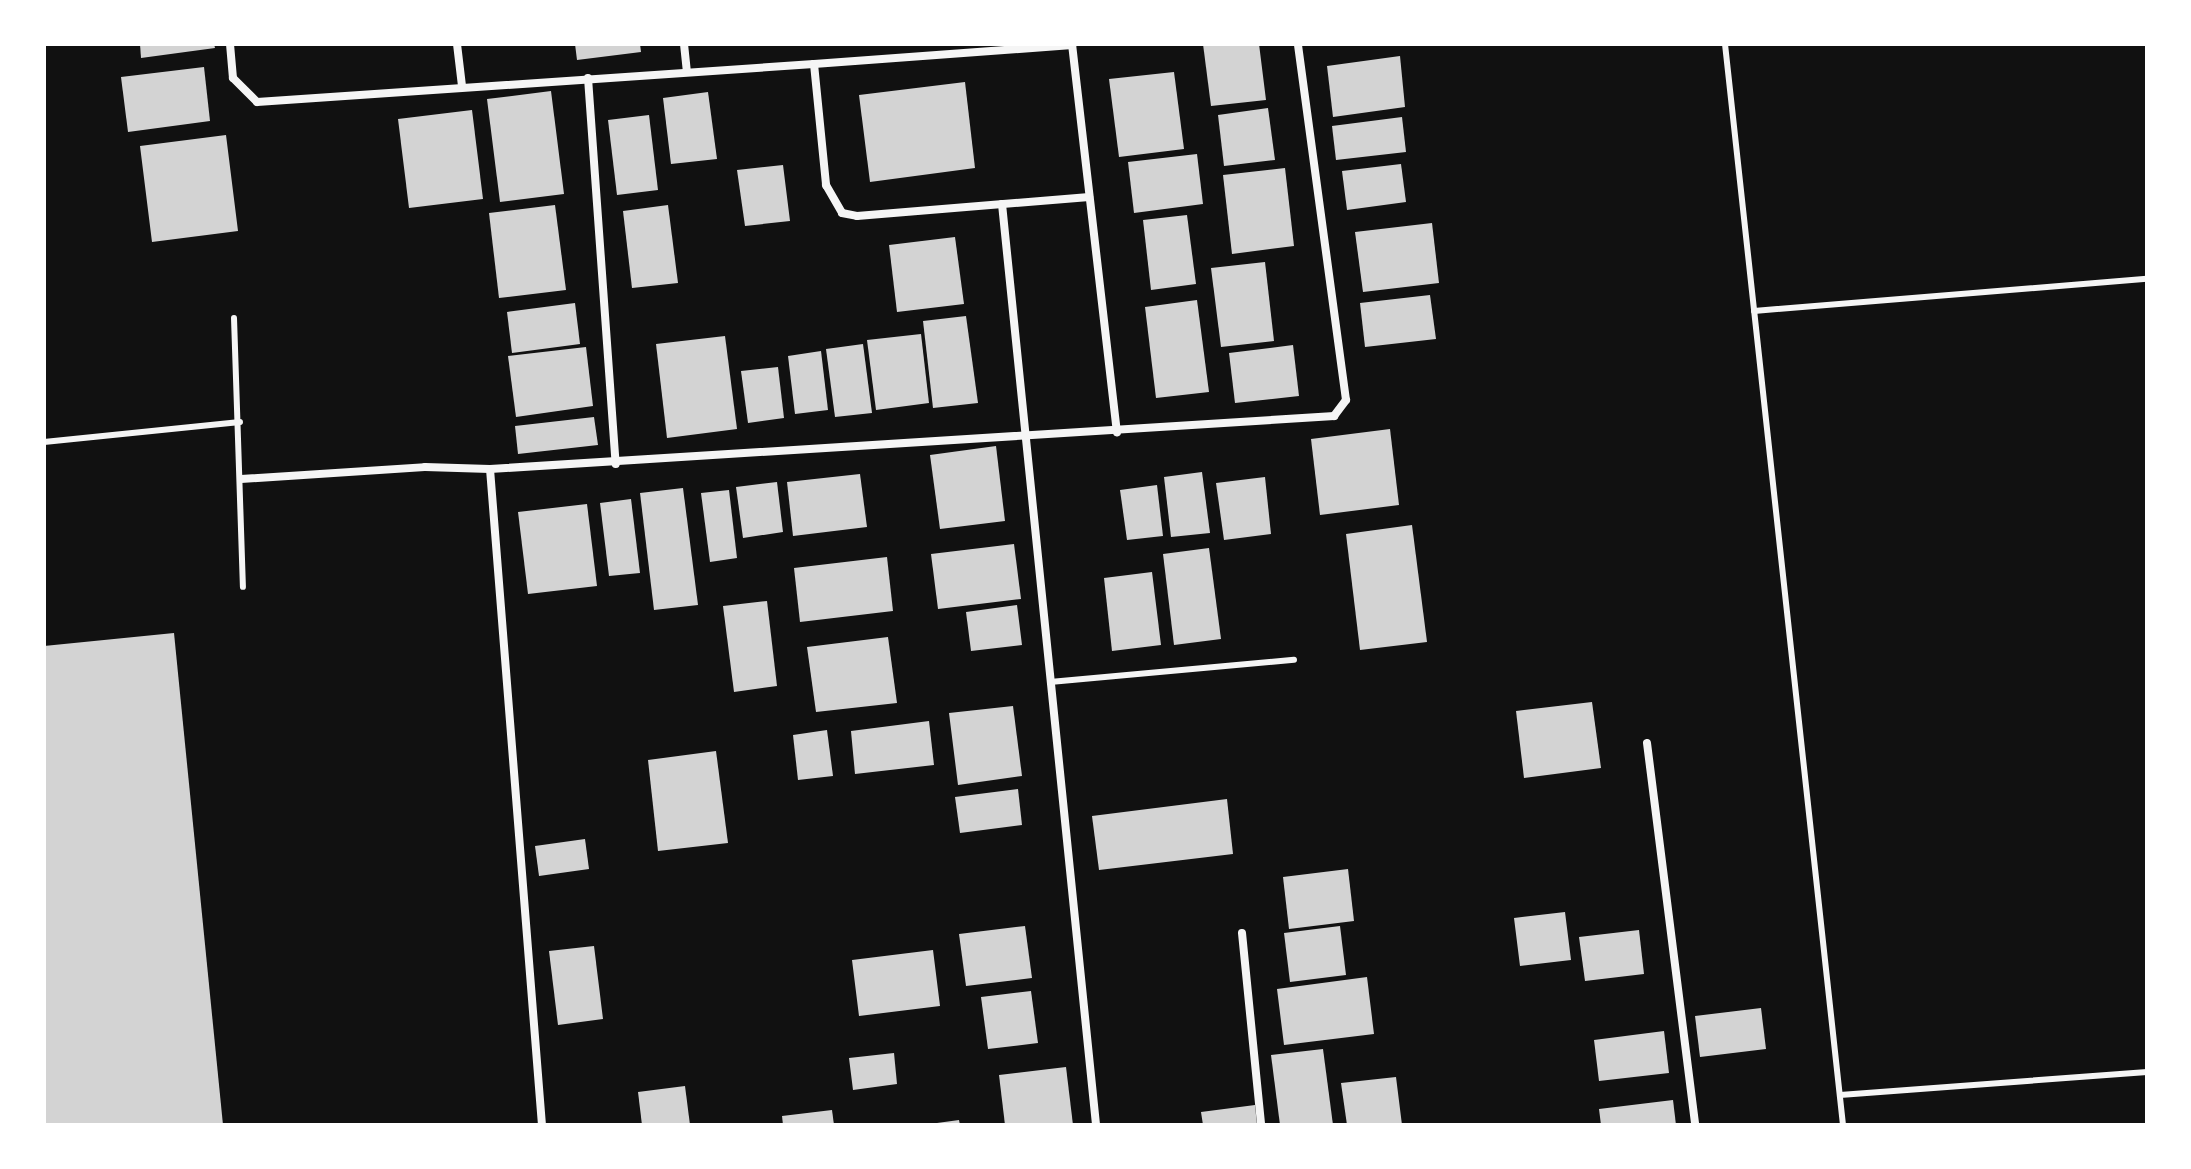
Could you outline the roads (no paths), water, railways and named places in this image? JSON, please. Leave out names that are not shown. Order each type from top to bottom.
[{"type":"street","points":[[230,44],[233,78],[257,102],[1072,44],[1117,432]]},
{"type":"street","points":[[457,44],[462,86]]},
{"type":"street","points":[[684,44],[687,72]]},
{"type":"street","points":[[241,479],[425,467],[490,469],[616,464],[1326,418],[1345,406],[1298,44]]},
{"type":"street","points":[[814,64],[826,185],[842,213],[857,216],[1089,197]]},
{"type":"street","points":[[588,78],[616,464]]},
{"type":"street","points":[[1002,204],[1048,682],[1096,1125]]},
{"type":"street","points":[[490,469],[542,1125]]},
{"type":"street","points":[[1647,743],[1695,1125]]},
{"type":"street","points":[[1242,933],[1261,1125]]},
{"type":"lane","points":[[1725,44],[1843,1125]]},
{"type":"lane","points":[[1754,311],[2147,279]]},
{"type":"lane","points":[[234,318],[240,422],[243,587]]},
{"type":"lane","points":[[44,442],[240,422]]},
{"type":"lane","points":[[1048,682],[1294,660]]},
{"type":"lane","points":[[1840,1095],[2147,1072]]}]
